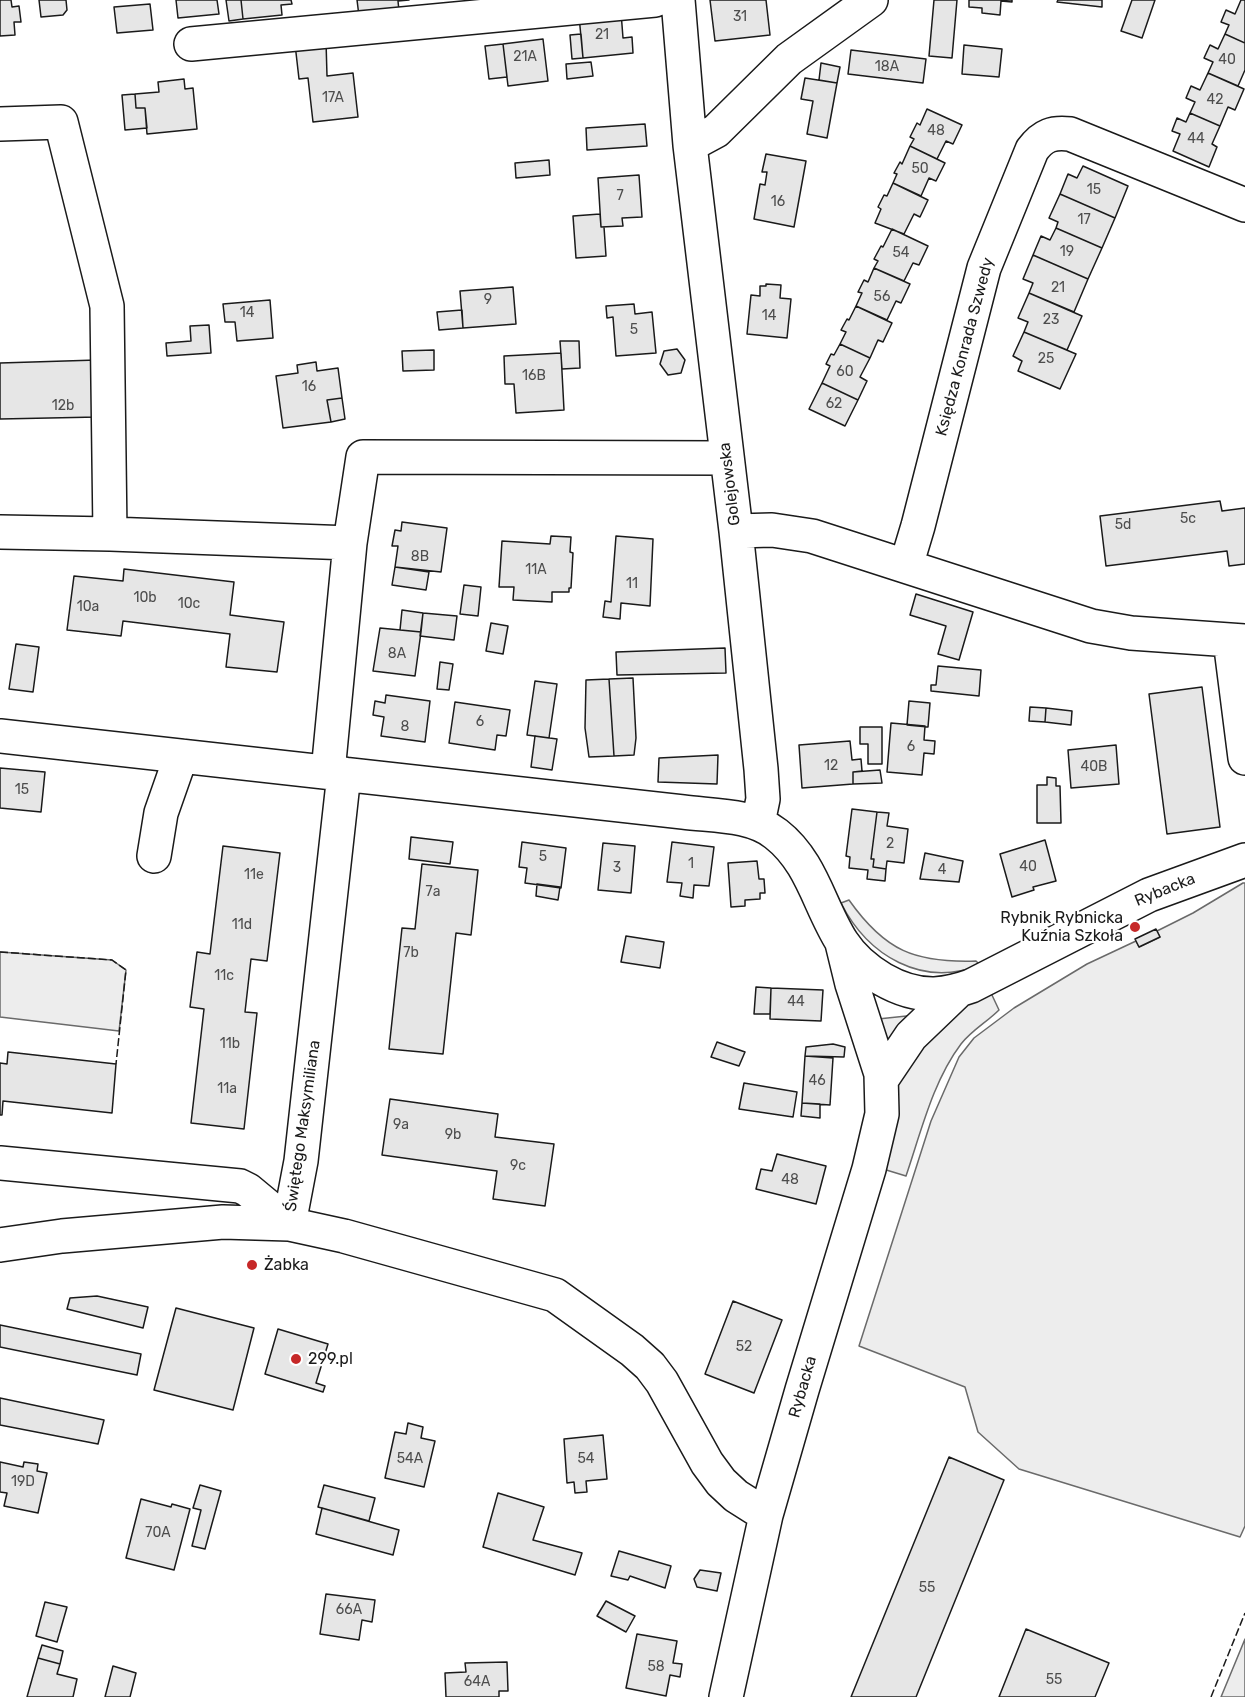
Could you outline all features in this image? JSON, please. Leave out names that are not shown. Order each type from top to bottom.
[{"type":"street","points":[[190,44],[655,0]]},
{"type":"street","name":"Golejowska","points":[[678,0],[690,145],[736,531],[762,780],[763,799],[758,823]]},
{"type":"street","points":[[690,145],[717,131],[789,59],[872,0]]},
{"type":"street","points":[[0,124],[61,122],[107,306],[110,534]]},
{"type":"street","name":"Księdza Konrada Szwedy","points":[[906,566],[984,268],[1032,150],[1039,140],[1049,134],[1070,134],[1245,205]]},
{"type":"street","name":"Świętego Maksymiliana","points":[[0,1245],[62,1236],[223,1222],[289,1224],[301,1161],[336,773],[350,543],[363,457],[727,458]]},
{"type":"street","points":[[736,531],[772,530],[812,536],[1091,626],[1131,633],[1237,640],[1245,758]]},
{"type":"street","points":[[0,532],[350,543]]},
{"type":"street","points":[[0,736],[683,812],[758,823],[783,839],[800,860],[815,885],[842,941]]},
{"type":"street","points":[[154,856],[161,813],[181,756]]},
{"type":"street","name":"Rybacka","points":[[842,941],[854,957],[880,978],[896,986],[935,994],[959,990],[993,976],[1141,899],[1245,860]]},
{"type":"street","name":"Rybacka","points":[[726,1697],[766,1515],[878,1139],[882,1114],[882,1079],[852,984],[842,941]]},
{"type":"street","name":"Rybacka","points":[[882,1079],[911,1036],[959,990]]},
{"type":"street","points":[[0,1163],[240,1186],[289,1224],[344,1236],[555,1295],[632,1350],[650,1366],[662,1382],[707,1463],[721,1482],[736,1496],[766,1515]]},
{"type":"shaded area","points":[[1245,883],[1245,1526],[1240,1537],[1019,1469],[978,1432],[965,1387],[859,1346],[931,1121],[959,1057],[974,1038],[1014,1008],[1087,964],[1136,941],[1139,947],[1160,937],[1157,931],[1193,913]]},
{"type":"shaded area","points":[[849,900],[875,931],[903,950],[935,959],[976,961],[980,965],[958,971],[938,972],[899,963],[882,952],[852,922],[841,903]]},
{"type":"shaded area","points":[[0,952],[112,960],[126,970],[119,1031],[0,1017]]},
{"type":"shaded area","points":[[991,993],[999,1010],[965,1039],[951,1058],[935,1090],[906,1176],[883,1169],[901,1066],[962,1007]]},
{"type":"shaded area","points":[[916,1015],[889,1050],[878,1019]]},
{"type":"shaded area","points":[[1245,1639],[1245,1697],[1221,1697]]},
{"type":"building","points":[[0,0],[11,0],[12,7],[19,6],[21,22],[14,22],[15,35],[0,36]]},
{"type":"building","points":[[39,0],[66,0],[67,10],[63,15],[41,17]]},
{"type":"building","points":[[176,0],[217,0],[219,14],[178,18]]},
{"type":"building","points":[[226,0],[241,0],[243,19],[229,21]]},
{"type":"building","points":[[241,0],[291,0],[292,4],[281,5],[282,15],[243,19]]},
{"type":"building","points":[[357,0],[409,0],[398,1],[399,11],[359,16]]},
{"type":"building","points":[[710,0],[766,0],[770,35],[715,41]]},
{"type":"building","points":[[934,0],[957,0],[952,58],[929,56]]},
{"type":"building","points":[[969,0],[1012,0],[1012,2],[1001,1],[1000,15],[982,13],[982,8],[969,7]]},
{"type":"building","points":[[1058,0],[1102,0],[1102,7],[1057,2]]},
{"type":"building","points":[[1132,0],[1155,0],[1142,38],[1121,31]]},
{"type":"building","points":[[1241,0],[1245,0],[1245,43],[1225,34],[1229,25],[1221,22],[1226,10],[1235,14]]},
{"type":"building","points":[[150,4],[153,30],[117,33],[114,7]]},
{"type":"building","points":[[621,12],[623,38],[632,37],[633,53],[583,58],[579,16]]},
{"type":"building","points":[[581,34],[583,58],[572,59],[570,35]]},
{"type":"building","points":[[1225,34],[1245,43],[1245,70],[1238,86],[1208,73],[1213,62],[1204,58],[1210,45],[1218,49]]},
{"type":"building","points":[[543,39],[548,81],[508,86],[503,44]]},
{"type":"building","points":[[326,41],[327,76],[353,73],[358,117],[313,122],[308,78],[299,79],[295,44]]},
{"type":"building","points":[[503,44],[507,77],[489,79],[485,46]]},
{"type":"building","points":[[964,45],[1002,49],[999,77],[962,74]]},
{"type":"building","points":[[851,50],[926,59],[923,83],[848,74]]},
{"type":"building","points":[[591,62],[593,76],[567,79],[566,64]]},
{"type":"building","points":[[821,63],[840,67],[837,83],[819,80]]},
{"type":"building","points":[[1208,73],[1244,89],[1235,110],[1228,107],[1220,126],[1190,113],[1195,102],[1186,98],[1191,86],[1200,90]]},
{"type":"building","points":[[805,78],[837,83],[827,138],[807,134],[813,101],[801,99]]},
{"type":"building","points":[[184,79],[185,89],[193,88],[197,129],[147,134],[145,108],[136,108],[135,94],[159,92],[158,82]]},
{"type":"building","points":[[135,94],[136,108],[145,108],[147,128],[125,130],[122,95]]},
{"type":"building","points":[[927,109],[962,125],[953,144],[946,141],[937,159],[910,146],[914,139],[910,137],[917,123],[920,125]]},
{"type":"building","points":[[1190,113],[1220,126],[1212,144],[1217,147],[1209,167],[1173,151],[1180,134],[1172,131],[1177,118],[1186,122]]},
{"type":"building","points":[[645,124],[647,146],[587,150],[586,128]]},
{"type":"building","points":[[910,146],[945,163],[936,181],[929,178],[921,196],[893,183],[897,174],[894,173],[900,162],[902,164]]},
{"type":"building","points":[[766,154],[806,161],[794,227],[754,219],[760,184],[765,185],[767,172],[762,172]]},
{"type":"building","points":[[549,160],[550,175],[516,178],[515,163]]},
{"type":"building","points":[[1083,166],[1128,186],[1115,218],[1060,194],[1068,174],[1077,178]]},
{"type":"building","points":[[639,175],[642,217],[622,218],[623,226],[601,227],[598,178]]},
{"type":"building","points":[[893,183],[928,200],[920,217],[914,214],[904,234],[875,223],[881,209],[878,207],[884,195],[887,196]]},
{"type":"building","points":[[1060,194],[1115,218],[1102,248],[1056,228],[1058,222],[1049,218]]},
{"type":"building","points":[[600,214],[601,227],[604,227],[606,256],[576,258],[573,216]]},
{"type":"building","points":[[1056,228],[1102,248],[1088,279],[1033,255],[1041,236],[1050,240]]},
{"type":"building","points":[[892,229],[928,246],[919,265],[913,263],[904,281],[874,268],[878,261],[874,259]]},
{"type":"building","points":[[1033,255],[1088,279],[1074,312],[1029,293],[1033,283],[1023,279]]},
{"type":"building","points":[[874,268],[910,284],[901,303],[896,301],[887,320],[856,306],[862,293],[858,292],[864,280],[868,282]]},
{"type":"building","points":[[766,284],[781,285],[780,298],[791,299],[787,338],[747,334],[751,295],[760,296],[760,286],[766,286]]},
{"type":"building","points":[[513,287],[516,324],[463,328],[460,291]]},
{"type":"building","points":[[1029,293],[1082,316],[1067,350],[1024,332],[1028,322],[1018,318]]},
{"type":"building","points":[[270,300],[273,338],[237,341],[235,322],[225,322],[223,304]]},
{"type":"building","points":[[634,304],[635,314],[652,312],[656,353],[616,356],[613,317],[607,318],[606,306]]},
{"type":"building","points":[[856,306],[892,323],[883,342],[878,340],[870,358],[840,344],[846,332],[841,330]]},
{"type":"building","points":[[462,310],[463,328],[439,330],[437,312]]},
{"type":"building","points":[[209,325],[211,353],[167,356],[166,343],[191,341],[190,326]]},
{"type":"building","points":[[1024,332],[1076,354],[1060,389],[1018,371],[1022,361],[1013,356]]},
{"type":"building","points":[[560,341],[579,341],[580,368],[562,369]]},
{"type":"building","points":[[840,344],[870,358],[860,377],[867,381],[858,400],[822,383],[830,366],[826,364]]},
{"type":"building","points":[[677,349],[685,360],[681,373],[668,375],[660,364],[664,351]]},
{"type":"building","points":[[434,350],[434,370],[403,371],[402,351]]},
{"type":"building","points":[[561,353],[564,410],[516,413],[514,384],[505,384],[504,356]]},
{"type":"building","points":[[97,360],[98,417],[0,419],[0,363]]},
{"type":"building","points":[[316,362],[317,371],[338,368],[342,398],[327,400],[331,422],[283,428],[276,376],[298,373],[297,365]]},
{"type":"building","points":[[822,383],[858,400],[845,426],[809,409]]},
{"type":"building","points":[[342,398],[345,419],[331,422],[327,400]]},
{"type":"building","points":[[1220,501],[1222,511],[1245,508],[1245,564],[1229,566],[1227,551],[1106,566],[1100,516]]},
{"type":"building","points":[[402,522],[447,528],[441,572],[395,567],[398,546],[392,546],[395,530],[401,531]]},
{"type":"building","points":[[551,536],[571,537],[570,552],[573,553],[569,592],[552,592],[552,602],[513,600],[514,587],[499,587],[502,541],[550,544]]},
{"type":"building","points":[[616,536],[653,539],[650,606],[621,603],[620,619],[603,617],[605,601],[611,602]]},
{"type":"building","points":[[395,567],[429,572],[426,590],[392,585]]},
{"type":"building","points":[[124,569],[234,582],[230,615],[284,622],[277,672],[226,667],[230,634],[123,621],[121,636],[67,630],[74,576],[123,581]]},
{"type":"building","points":[[464,585],[481,587],[478,616],[460,614]]},
{"type":"building","points":[[916,594],[973,612],[959,660],[938,654],[946,626],[910,615]]},
{"type":"building","points":[[402,610],[423,613],[421,632],[400,630]]},
{"type":"building","points":[[423,613],[457,616],[454,640],[420,636]]},
{"type":"building","points":[[491,623],[508,626],[503,654],[486,651]]},
{"type":"building","points":[[380,628],[421,632],[415,676],[373,671]]},
{"type":"building","points":[[16,644],[39,647],[33,692],[9,689]]},
{"type":"building","points":[[725,648],[726,673],[617,675],[616,652]]},
{"type":"building","points":[[440,662],[453,664],[449,690],[437,689]]},
{"type":"building","points":[[938,666],[981,670],[979,696],[931,691],[931,685],[936,685]]},
{"type":"building","points":[[633,678],[636,738],[634,755],[614,756],[609,679]]},
{"type":"building","points":[[609,679],[614,756],[589,757],[585,728],[586,680]]},
{"type":"building","points":[[535,681],[557,684],[549,738],[527,735]]},
{"type":"building","points":[[1202,687],[1220,827],[1167,834],[1149,694]]},
{"type":"building","points":[[386,695],[430,701],[425,742],[381,736],[384,717],[373,715],[375,701],[385,703]]},
{"type":"building","points":[[909,701],[930,703],[928,727],[907,725]]},
{"type":"building","points":[[455,702],[510,710],[506,736],[497,735],[495,750],[449,743]]},
{"type":"building","points":[[1030,707],[1046,708],[1045,722],[1029,721]]},
{"type":"building","points":[[1046,708],[1072,711],[1071,725],[1045,722]]},
{"type":"building","points":[[891,723],[925,726],[924,740],[935,741],[934,754],[924,753],[922,775],[887,772]]},
{"type":"building","points":[[860,727],[882,727],[882,764],[868,764],[868,744],[860,744]]},
{"type":"building","points":[[535,736],[557,739],[552,770],[531,767]]},
{"type":"building","points":[[850,741],[852,760],[861,759],[862,771],[853,772],[853,784],[802,788],[799,745]]},
{"type":"building","points":[[1116,745],[1119,784],[1071,788],[1068,750]]},
{"type":"building","points":[[718,755],[717,784],[658,782],[659,758]]},
{"type":"building","points":[[0,768],[45,772],[41,812],[0,808]]},
{"type":"building","points":[[880,770],[882,783],[853,784],[853,772]]},
{"type":"building","points":[[1047,777],[1056,778],[1056,786],[1060,786],[1061,823],[1037,823],[1037,785],[1047,785]]},
{"type":"building","points":[[852,809],[877,812],[871,859],[874,859],[873,867],[886,869],[885,881],[867,879],[868,870],[849,868],[850,857],[846,856]]},
{"type":"building","points":[[877,812],[889,813],[887,826],[908,829],[904,863],[887,861],[886,869],[873,867],[874,859],[871,859]]},
{"type":"building","points":[[411,837],[453,842],[450,864],[409,859]]},
{"type":"building","points":[[1045,840],[1056,881],[1033,887],[1034,890],[1012,897],[1000,854]]},
{"type":"building","points":[[522,842],[566,848],[561,888],[525,883],[527,868],[519,867]]},
{"type":"building","points":[[672,842],[714,847],[709,886],[694,885],[693,898],[680,896],[682,883],[667,882]]},
{"type":"building","points":[[603,843],[635,846],[631,893],[598,890]]},
{"type":"building","points":[[223,846],[280,853],[267,961],[251,959],[245,1012],[257,1013],[244,1129],[191,1123],[204,1009],[190,1007],[197,952],[210,954]]},
{"type":"building","points":[[925,853],[963,861],[959,882],[920,879]]},
{"type":"building","points":[[757,861],[759,879],[764,879],[765,893],[760,893],[760,899],[745,900],[745,906],[731,907],[728,863]]},
{"type":"building","points":[[422,864],[478,870],[471,935],[456,933],[443,1054],[389,1049],[402,928],[415,929]]},
{"type":"building","points":[[537,884],[560,887],[558,900],[536,896]]},
{"type":"building","points":[[1156,929],[1160,937],[1139,947],[1135,939]]},
{"type":"building","points":[[626,936],[664,942],[660,968],[621,962]]},
{"type":"building","points":[[756,987],[771,988],[770,1014],[754,1014]]},
{"type":"building","points":[[771,988],[823,990],[821,1021],[770,1019]]},
{"type":"building","points":[[717,1042],[745,1052],[739,1066],[711,1057]]},
{"type":"building","points":[[833,1044],[845,1047],[844,1057],[805,1056],[806,1047]]},
{"type":"building","points":[[8,1052],[116,1064],[112,1113],[3,1101],[2,1115],[0,1115],[0,1063],[7,1064]]},
{"type":"building","points":[[805,1056],[833,1058],[830,1105],[802,1103]]},
{"type":"building","points":[[744,1083],[797,1092],[793,1117],[739,1109]]},
{"type":"building","points":[[390,1099],[498,1114],[495,1137],[554,1144],[545,1206],[493,1199],[497,1171],[382,1155]]},
{"type":"building","points":[[802,1103],[820,1104],[820,1118],[801,1116]]},
{"type":"building","points":[[777,1154],[826,1166],[816,1204],[756,1189],[761,1169],[772,1171]]},
{"type":"building","points":[[97,1296],[148,1307],[143,1328],[67,1309],[70,1298]]},
{"type":"building","points":[[733,1301],[782,1320],[754,1393],[705,1374]]},
{"type":"building","points":[[176,1308],[254,1328],[233,1410],[154,1390]]},
{"type":"building","points":[[0,1325],[141,1354],[137,1375],[0,1347]]},
{"type":"building","name":"299.pl","points":[[278,1329],[328,1344],[316,1383],[325,1386],[323,1392],[265,1374]]},
{"type":"building","points":[[0,1398],[104,1420],[98,1444],[0,1425]]},
{"type":"building","points":[[408,1423],[423,1427],[421,1438],[435,1441],[424,1487],[385,1478],[395,1432],[406,1434]]},
{"type":"building","points":[[603,1435],[607,1479],[586,1481],[587,1492],[575,1493],[574,1482],[567,1483],[564,1439]]},
{"type":"building","points":[[949,1457],[1004,1480],[916,1697],[851,1697]]},
{"type":"building","points":[[0,1462],[23,1467],[24,1462],[38,1464],[37,1471],[47,1473],[38,1513],[4,1506],[7,1493],[0,1492]]},
{"type":"building","points":[[200,1485],[221,1491],[205,1549],[192,1546],[201,1510],[193,1508]]},
{"type":"building","points":[[324,1485],[375,1498],[369,1521],[318,1507]]},
{"type":"building","points":[[498,1493],[544,1507],[533,1540],[582,1553],[575,1575],[483,1547]]},
{"type":"building","points":[[141,1499],[171,1507],[172,1504],[190,1509],[174,1570],[126,1558]]},
{"type":"building","points":[[322,1508],[399,1530],[393,1555],[316,1534]]},
{"type":"building","points":[[619,1551],[671,1566],[665,1588],[630,1576],[628,1580],[611,1576]]},
{"type":"building","points":[[700,1570],[721,1573],[717,1591],[697,1587],[694,1579]]},
{"type":"building","points":[[326,1594],[375,1600],[372,1622],[362,1620],[359,1640],[320,1634]]},
{"type":"building","points":[[606,1601],[635,1616],[626,1632],[597,1616]]},
{"type":"building","points":[[45,1602],[67,1607],[57,1642],[36,1636]]},
{"type":"building","points":[[1026,1629],[1109,1663],[1095,1697],[999,1697]]},
{"type":"building","points":[[637,1634],[677,1641],[673,1663],[682,1664],[680,1677],[670,1675],[666,1696],[626,1688]]},
{"type":"building","points":[[42,1645],[63,1651],[60,1664],[38,1658]]},
{"type":"building","points":[[38,1658],[60,1664],[57,1674],[77,1679],[73,1697],[27,1697]]},
{"type":"building","points":[[507,1662],[508,1691],[499,1691],[499,1697],[446,1697],[445,1673],[466,1672],[465,1663]]},
{"type":"building","points":[[113,1666],[136,1673],[130,1697],[105,1697]]},
{"type":"fence","points":[[0,952],[112,960],[126,970],[116,1064]]},
{"type":"fence","points":[[1211,1697],[1245,1613]]},
{"type":"place","name":"Rybnik Rybnicka Kuźnia Szkoła","points":[[1135,927]]},
{"type":"place","name":"Żabka","points":[[252,1265]]},
{"type":"place","name":"299.pl","points":[[296,1359]]}]
